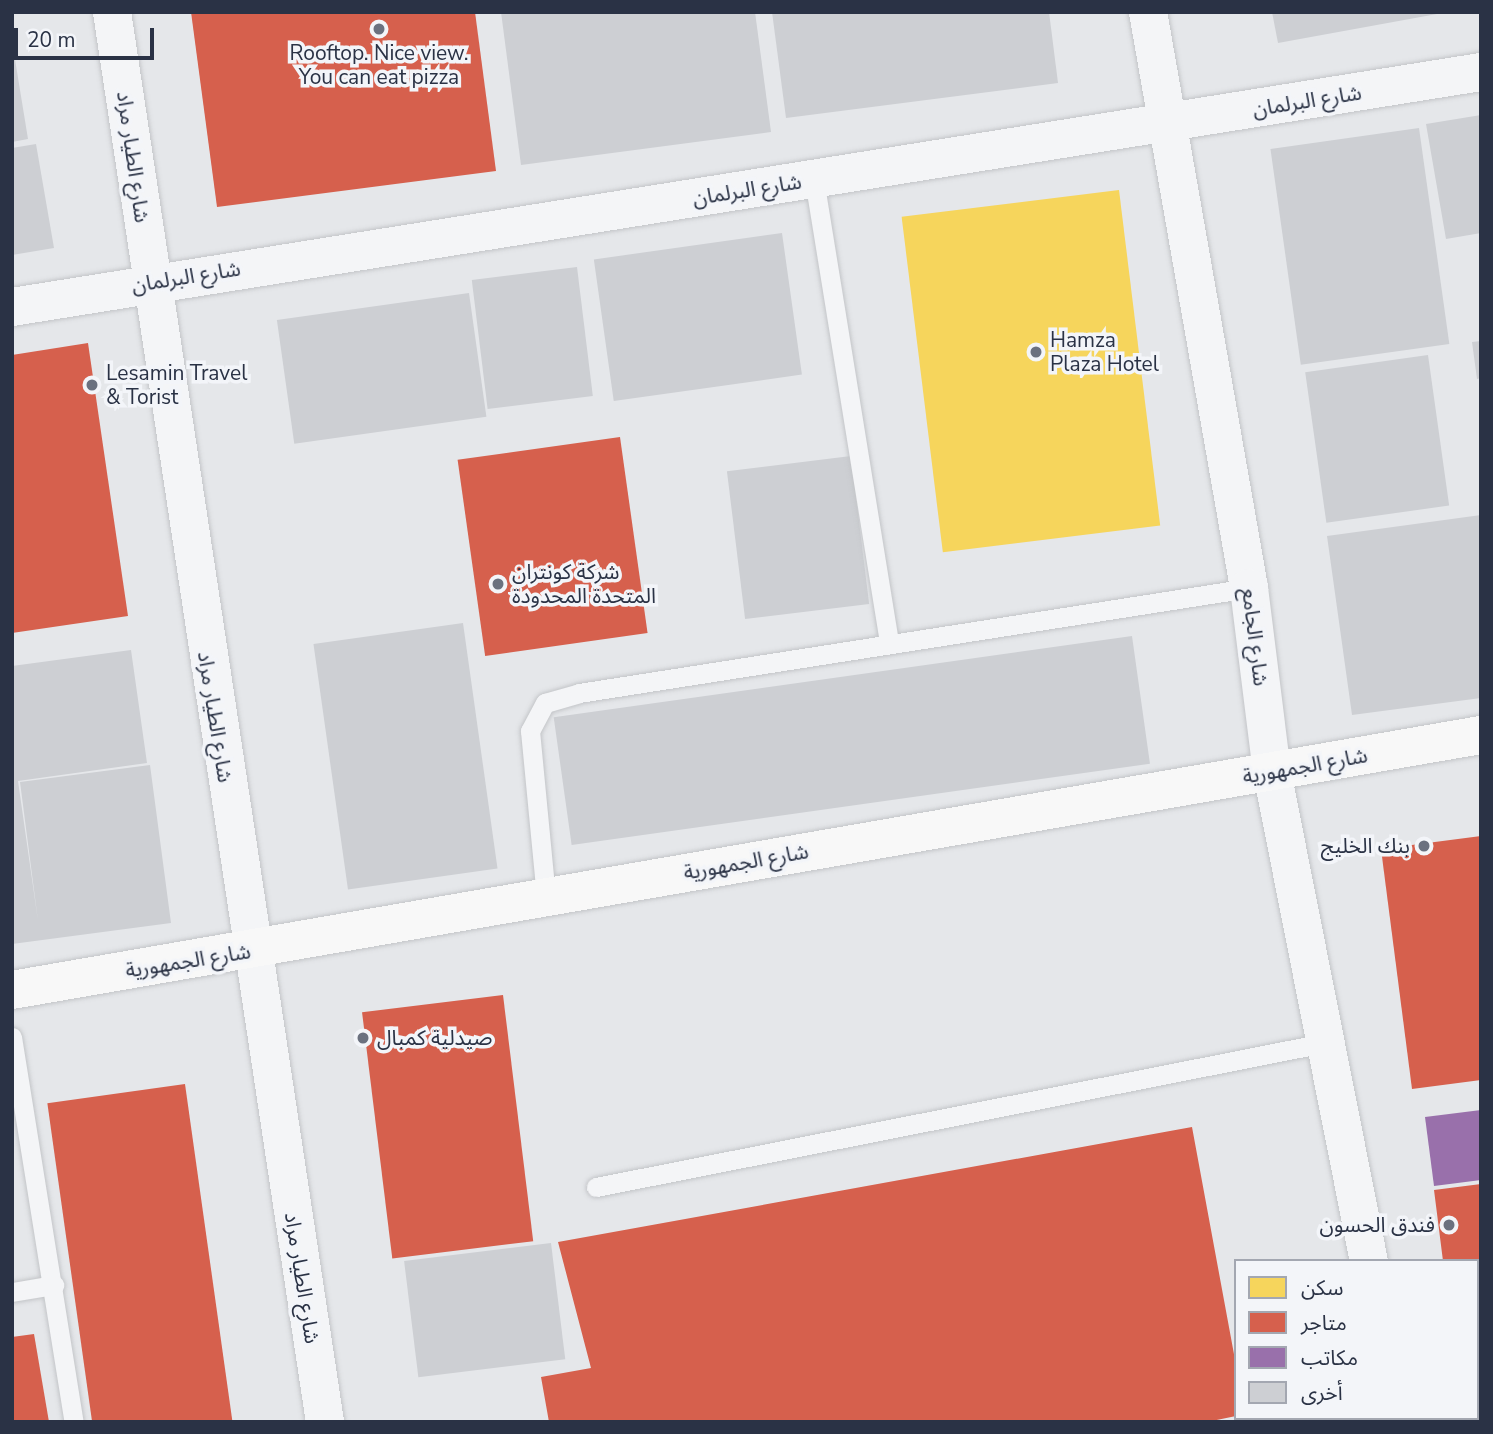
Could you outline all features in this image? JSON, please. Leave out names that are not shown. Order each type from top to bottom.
[{"type":"main road","name":"شارع الجمهورية","points":[[12,990],[250,951],[1481,735]]},
{"type":"street","name":"شارع الطيار مراد","points":[[112,12],[250,951],[325,1422]]},
{"type":"street","name":"شارع الجامع","points":[[1148,12],[1249,588],[1272,772],[1329,1042],[1369,1259]]},
{"type":"street","name":"شارع البرلمان","points":[[12,307],[1481,72]]},
{"type":"lane","points":[[814,179],[889,644]]},
{"type":"lane","points":[[546,897],[530,732],[545,704],[579,692],[1249,588]]},
{"type":"lane","points":[[12,1037],[74,1422]]},
{"type":"lane","points":[[596,1187],[1329,1042]]},
{"type":"lane","points":[[12,1292],[54,1286]]},
{"type":"building: سكن","points":[[1119,190],[1160,525],[943,552],[902,217]]},
{"type":"building: متاجر","points":[[191,12],[475,12],[496,171],[217,207]]},
{"type":"building: متاجر","points":[[88,343],[128,616],[12,633],[12,355]]},
{"type":"building: متاجر","points":[[620,437],[648,633],[485,656],[458,460]]},
{"type":"building: متاجر","points":[[1481,836],[1481,1080],[1412,1089],[1381,849]]},
{"type":"building: متاجر","points":[[503,995],[533,1241],[392,1258],[362,1012]]},
{"type":"building: متاجر","points":[[185,1084],[233,1422],[92,1422],[47,1103]]},
{"type":"building: متاجر","points":[[1192,1127],[1234,1354],[1234,1416],[1207,1422],[549,1422],[541,1377],[591,1368],[558,1242]]},
{"type":"building: متاجر","points":[[1481,1184],[1481,1393],[1479,1259],[1443,1259],[1434,1190]]},
{"type":"building: متاجر","points":[[34,1334],[49,1422],[12,1422],[12,1337]]},
{"type":"building: مكاتب","points":[[1481,1110],[1481,1180],[1434,1186],[1425,1117]]},
{"type":"building: أخرى","points":[[501,12],[755,12],[771,132],[521,165]]},
{"type":"building: أخرى","points":[[772,12],[1049,12],[1058,83],[786,118]]},
{"type":"building: أخرى","points":[[1272,12],[1437,12],[1437,14],[1278,43]]},
{"type":"building: أخرى","points":[[12,41],[28,139],[12,142]]},
{"type":"building: أخرى","points":[[1481,115],[1481,233],[1446,239],[1426,124]]},
{"type":"building: أخرى","points":[[1419,128],[1449,344],[1301,365],[1270,149]]},
{"type":"building: أخرى","points":[[36,144],[54,248],[12,255],[12,148]]},
{"type":"building: أخرى","points":[[782,233],[802,375],[614,401],[594,259]]},
{"type":"building: أخرى","points":[[577,267],[593,396],[488,409],[472,280]]},
{"type":"building: أخرى","points":[[469,293],[486,417],[294,444],[277,320]]},
{"type":"building: أخرى","points":[[1481,341],[1481,378],[1477,379],[1472,342]]},
{"type":"building: أخرى","points":[[1428,355],[1449,506],[1326,523],[1305,372]]},
{"type":"building: أخرى","points":[[851,456],[869,604],[745,619],[727,471]]},
{"type":"building: أخرى","points":[[1481,515],[1481,698],[1352,715],[1327,536]]},
{"type":"building: أخرى","points":[[463,623],[498,869],[348,890],[313,644]]},
{"type":"building: أخرى","points":[[1132,636],[1150,764],[572,845],[554,717]]},
{"type":"building: أخرى","points":[[131,650],[147,763],[18,781],[38,921],[20,782],[150,765],[171,923],[12,944],[12,666]]},
{"type":"building: أخرى","points":[[551,1243],[565,1359],[418,1377],[404,1261]]},
{"type":"place","name":"Rooftop. Nice view. You can eat pizza","points":[[379,29]]},
{"type":"place","name":"Hamza Plaza Hotel","points":[[1036,352]]},
{"type":"place","name":"Lesamin Travel & Torist","points":[[92,385]]},
{"type":"place","name":"شركة كونتران المتحدة المحدودة","points":[[498,584]]},
{"type":"place","name":"بنك الخليج","points":[[1424,846]]},
{"type":"place","name":"صيدلية كمبال","points":[[363,1038]]},
{"type":"place","name":"فندق الحسون","points":[[1449,1225]]}]
